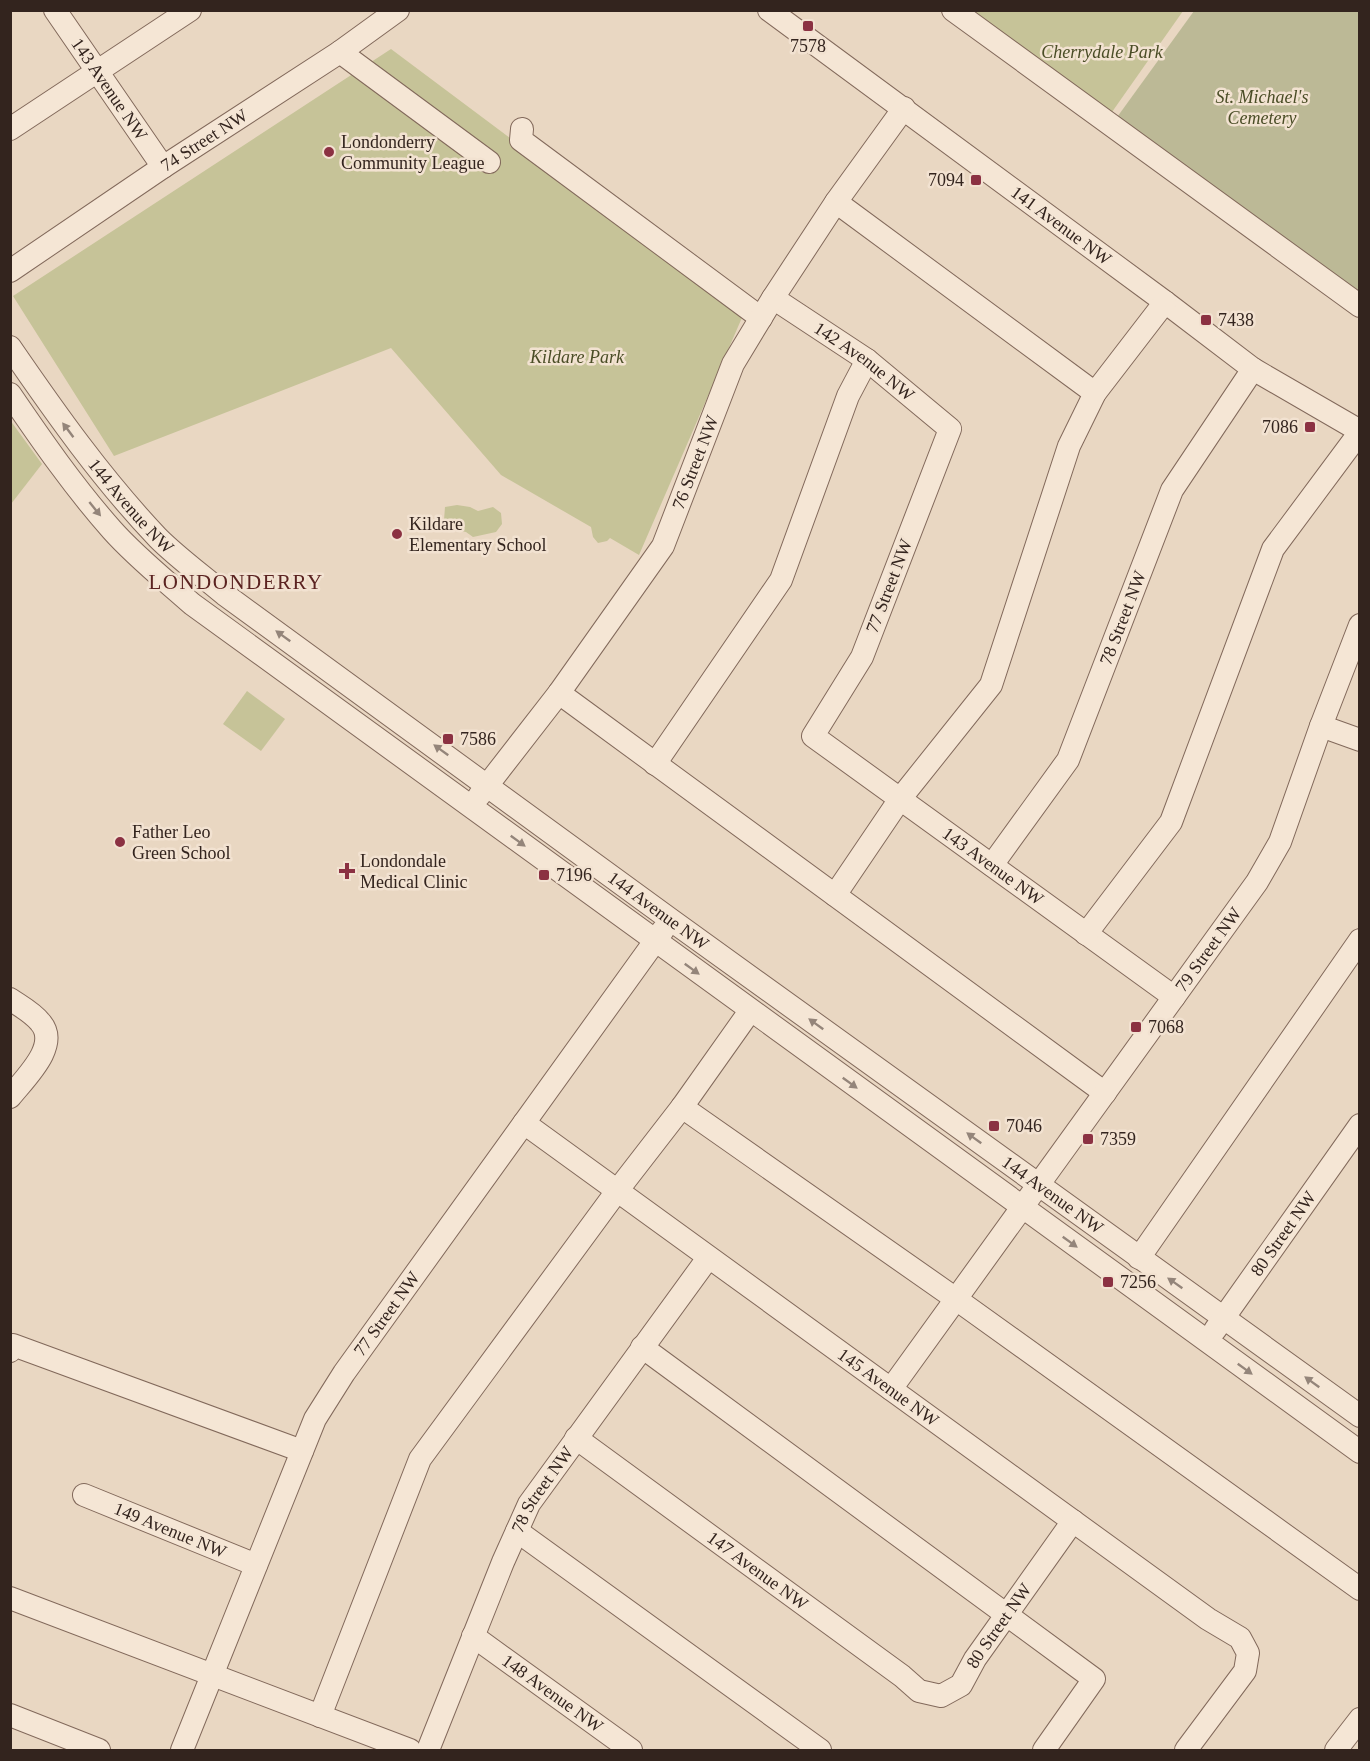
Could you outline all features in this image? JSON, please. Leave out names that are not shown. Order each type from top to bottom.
[{"type":"street","name":"143 Avenue NW","points":[[55,10],[163,167]]},
{"type":"street","points":[[10,129],[190,10]]},
{"type":"street","name":"74 Street NW","points":[[10,271],[163,167],[340,52],[398,10]]},
{"type":"street","name":"141 Avenue NW","points":[[769,10],[904,108],[1252,369],[1359,431]]},
{"type":"street","points":[[953,10],[1359,306]]},
{"type":"street","points":[[340,52],[489,162]]},
{"type":"street","name":"76 Street NW","points":[[471,806],[559,693],[663,546],[733,364],[836,202],[904,108]]},
{"type":"street","points":[[522,129],[521,140],[761,318]]},
{"type":"street","points":[[836,202],[1095,393]]},
{"type":"street","name":"142 Avenue NW","points":[[773,298],[867,360],[950,429]]},
{"type":"street","points":[[835,895],[900,799],[992,685],[1069,446],[1095,393],[1165,302]]},
{"type":"street","name":"144 Avenue NW","points":[[10,347],[63,425],[110,486],[160,540],[224,594],[671,920],[1359,1416]]},
{"type":"street","points":[[655,764],[781,580],[848,396],[867,360]]},
{"type":"street","name":"78 Street NW","points":[[992,865],[1068,760],[1172,490],[1252,369]]},
{"type":"street","name":"144 Avenue NW","points":[[10,394],[72,481],[112,530],[147,565],[192,604],[1359,1452]]},
{"type":"street","name":"77 Street NW","points":[[813,736],[862,657],[950,429]]},
{"type":"street","points":[[1086,934],[1171,822],[1273,549],[1359,431]]},
{"type":"street","name":"79 Street NW","points":[[891,1389],[1257,882],[1280,842],[1359,625]]},
{"type":"street","points":[[559,693],[1105,1093]]},
{"type":"street","points":[[1321,726],[1359,740]]},
{"type":"street","name":"143 Avenue NW","points":[[813,736],[1174,997]]},
{"type":"street","name":"77 Street NW","points":[[182,1750],[315,1419],[344,1373],[671,920]]},
{"type":"street","points":[[1139,1258],[1359,940]]},
{"type":"street","points":[[10,999],[41,1023],[48,1036],[42,1053],[10,1097]]},
{"type":"street","points":[[320,1716],[420,1460],[617,1191],[682,1107],[750,1011]]},
{"type":"street","points":[[682,1107],[956,1299],[1359,1589]]},
{"type":"street","name":"145 Avenue NW","points":[[524,1123],[1208,1619],[1240,1638],[1248,1653],[1245,1671],[1186,1750]]},
{"type":"street","name":"80 Street NW","points":[[1207,1341],[1359,1125]]},
{"type":"street","name":"78 Street NW","points":[[428,1750],[529,1504],[708,1258]]},
{"type":"street","points":[[10,1351],[13,1345],[302,1450]]},
{"type":"street","points":[[642,1347],[1094,1679],[1044,1750]]},
{"type":"street","name":"147 Avenue NW","points":[[576,1438],[902,1676],[919,1691],[941,1696]]},
{"type":"street","name":"149 Avenue NW","points":[[84,1495],[256,1565]]},
{"type":"street","name":"80 Street NW","points":[[941,1696],[961,1685],[975,1659],[1073,1521]]},
{"type":"street","points":[[517,1531],[820,1750]]},
{"type":"street","points":[[10,1598],[410,1750]]},
{"type":"street","name":"148 Avenue NW","points":[[473,1636],[631,1750]]},
{"type":"street","points":[[10,1715],[99,1750]]},
{"type":"street","points":[[1336,1750],[1359,1719]]},
{"type":"green space","name":"Cherrydale Park","points":[[973,11],[1183,11],[1112,112]]},
{"type":"green space","name":"St. Michael's Cemetery","points":[[1194,11],[1359,11],[1359,299],[1115,120]]},
{"type":"green space","name":"Kildare Park","points":[[391,49],[744,313],[639,555],[610,538],[598,543],[593,537],[591,527],[501,475],[391,348],[114,456],[13,296]]},
{"type":"green space","points":[[10,420],[42,464],[11,504],[10,504]]},
{"type":"green space","points":[[457,505],[478,511],[493,507],[501,513],[502,524],[496,532],[473,537],[466,532],[447,528],[444,520],[445,507]]},
{"type":"green space","points":[[247,691],[285,719],[261,751],[223,724]]},
{"type":"place","name":"7578","points":[[808,26]]},
{"type":"place","name":"Londonderry Community League","points":[[329,152]]},
{"type":"place","name":"7094","points":[[976,180]]},
{"type":"place","name":"7438","points":[[1206,320]]},
{"type":"place","name":"7086","points":[[1310,427]]},
{"type":"place","name":"Kildare Elementary School","points":[[397,534]]},
{"type":"place","name":"7586","points":[[448,739]]},
{"type":"place","name":"Father Leo Green School","points":[[120,842]]},
{"type":"place","name":"Londondale Medical Clinic","points":[[347,871]]},
{"type":"place","name":"7196","points":[[544,875]]},
{"type":"place","name":"7068","points":[[1136,1027]]},
{"type":"place","name":"7046","points":[[994,1126]]},
{"type":"place","name":"7359","points":[[1088,1139]]},
{"type":"place","name":"7256","points":[[1108,1282]]},
{"type":"district","name":"LONDONDERRY","points":[[236,582]]}]
